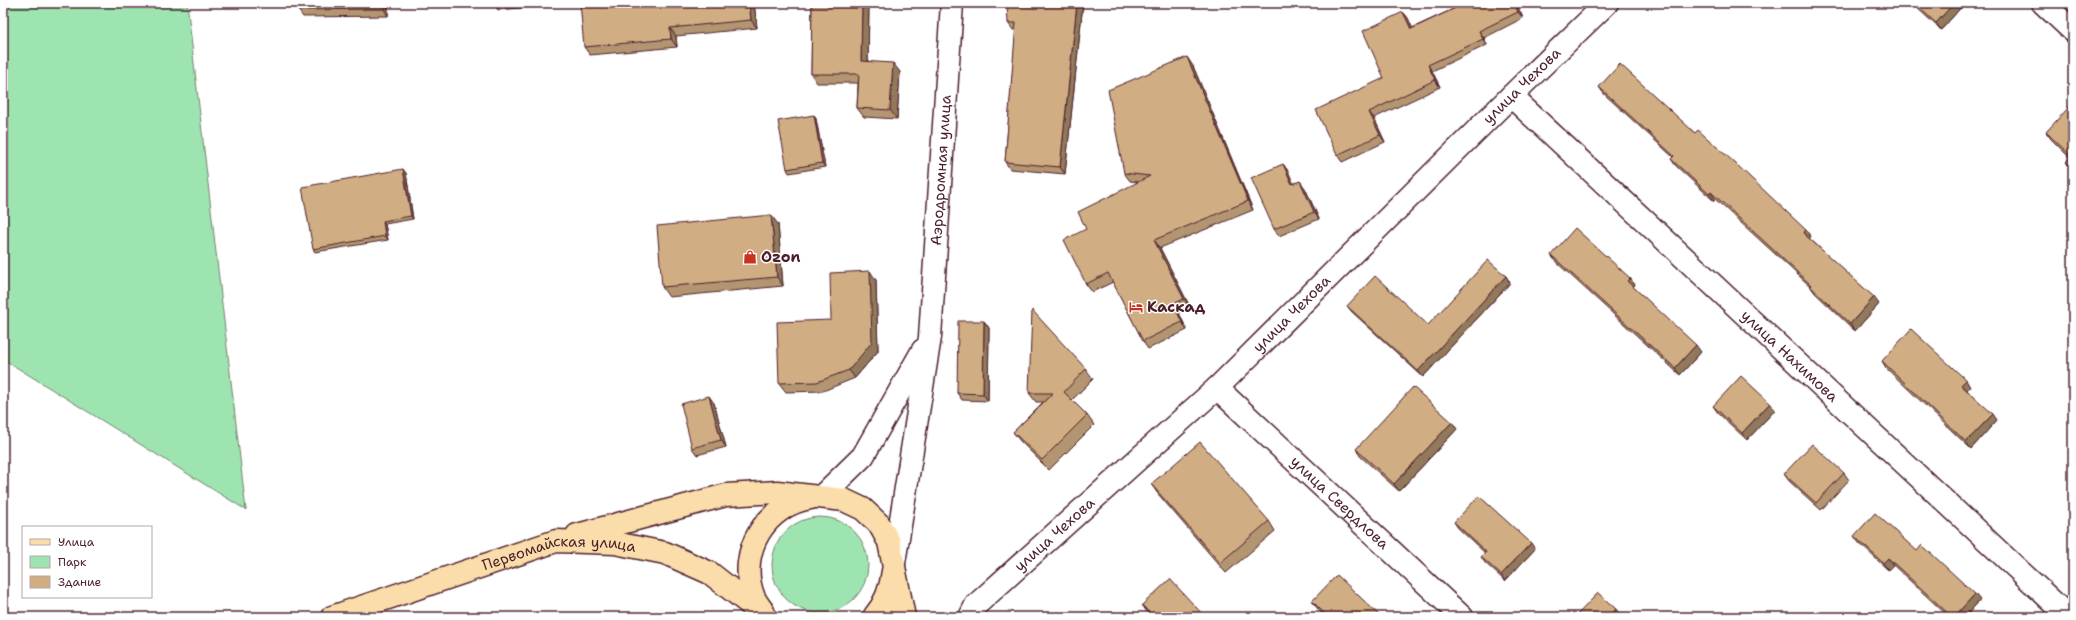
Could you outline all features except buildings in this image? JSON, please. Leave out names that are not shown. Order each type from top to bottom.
[{"type":"main road","points":[[556,541],[726,495],[777,492],[822,496],[844,500],[863,509],[878,524],[889,542],[904,617]]},
{"type":"main road","points":[[766,617],[753,596],[748,573],[751,549],[761,528],[778,510],[799,500],[822,496]]},
{"type":"main road","name":"Первомайская улица","points":[[336,615],[556,541],[615,543],[665,553],[710,573],[766,617]]},
{"type":"main road","points":[[874,617],[882,607],[891,586],[894,563]]},
{"type":"street","name":"Аэродромная улица","points":[[894,563],[930,337],[952,3]]},
{"type":"street","name":"улица Чехова","points":[[970,617],[976,605],[1218,388],[1511,96],[1607,3]]},
{"type":"street","points":[[2043,3],[2073,31]]},
{"type":"street","name":"улица Нахимова","points":[[1511,96],[2069,617]]},
{"type":"street","name":"Аэродромная улица","points":[[822,496],[863,456],[930,337]]},
{"type":"street","name":"улица Свердлова","points":[[1218,388],[1462,617]]},
{"type":"green space","points":[[3,3],[187,3],[246,510],[3,359]]},
{"type":"green space","points":[[820,517],[838,521],[847,525],[854,531],[860,538],[864,547],[868,565],[864,583],[860,592],[854,599],[847,605],[838,609],[820,613],[802,609],[793,605],[786,599],[780,592],[776,583],[772,565],[776,547],[780,538],[786,531],[793,525],[802,521]]},
{"type":"place","name":"Ozon","points":[[750,257]]},
{"type":"place","name":"Каскад","points":[[1136,307]]}]
